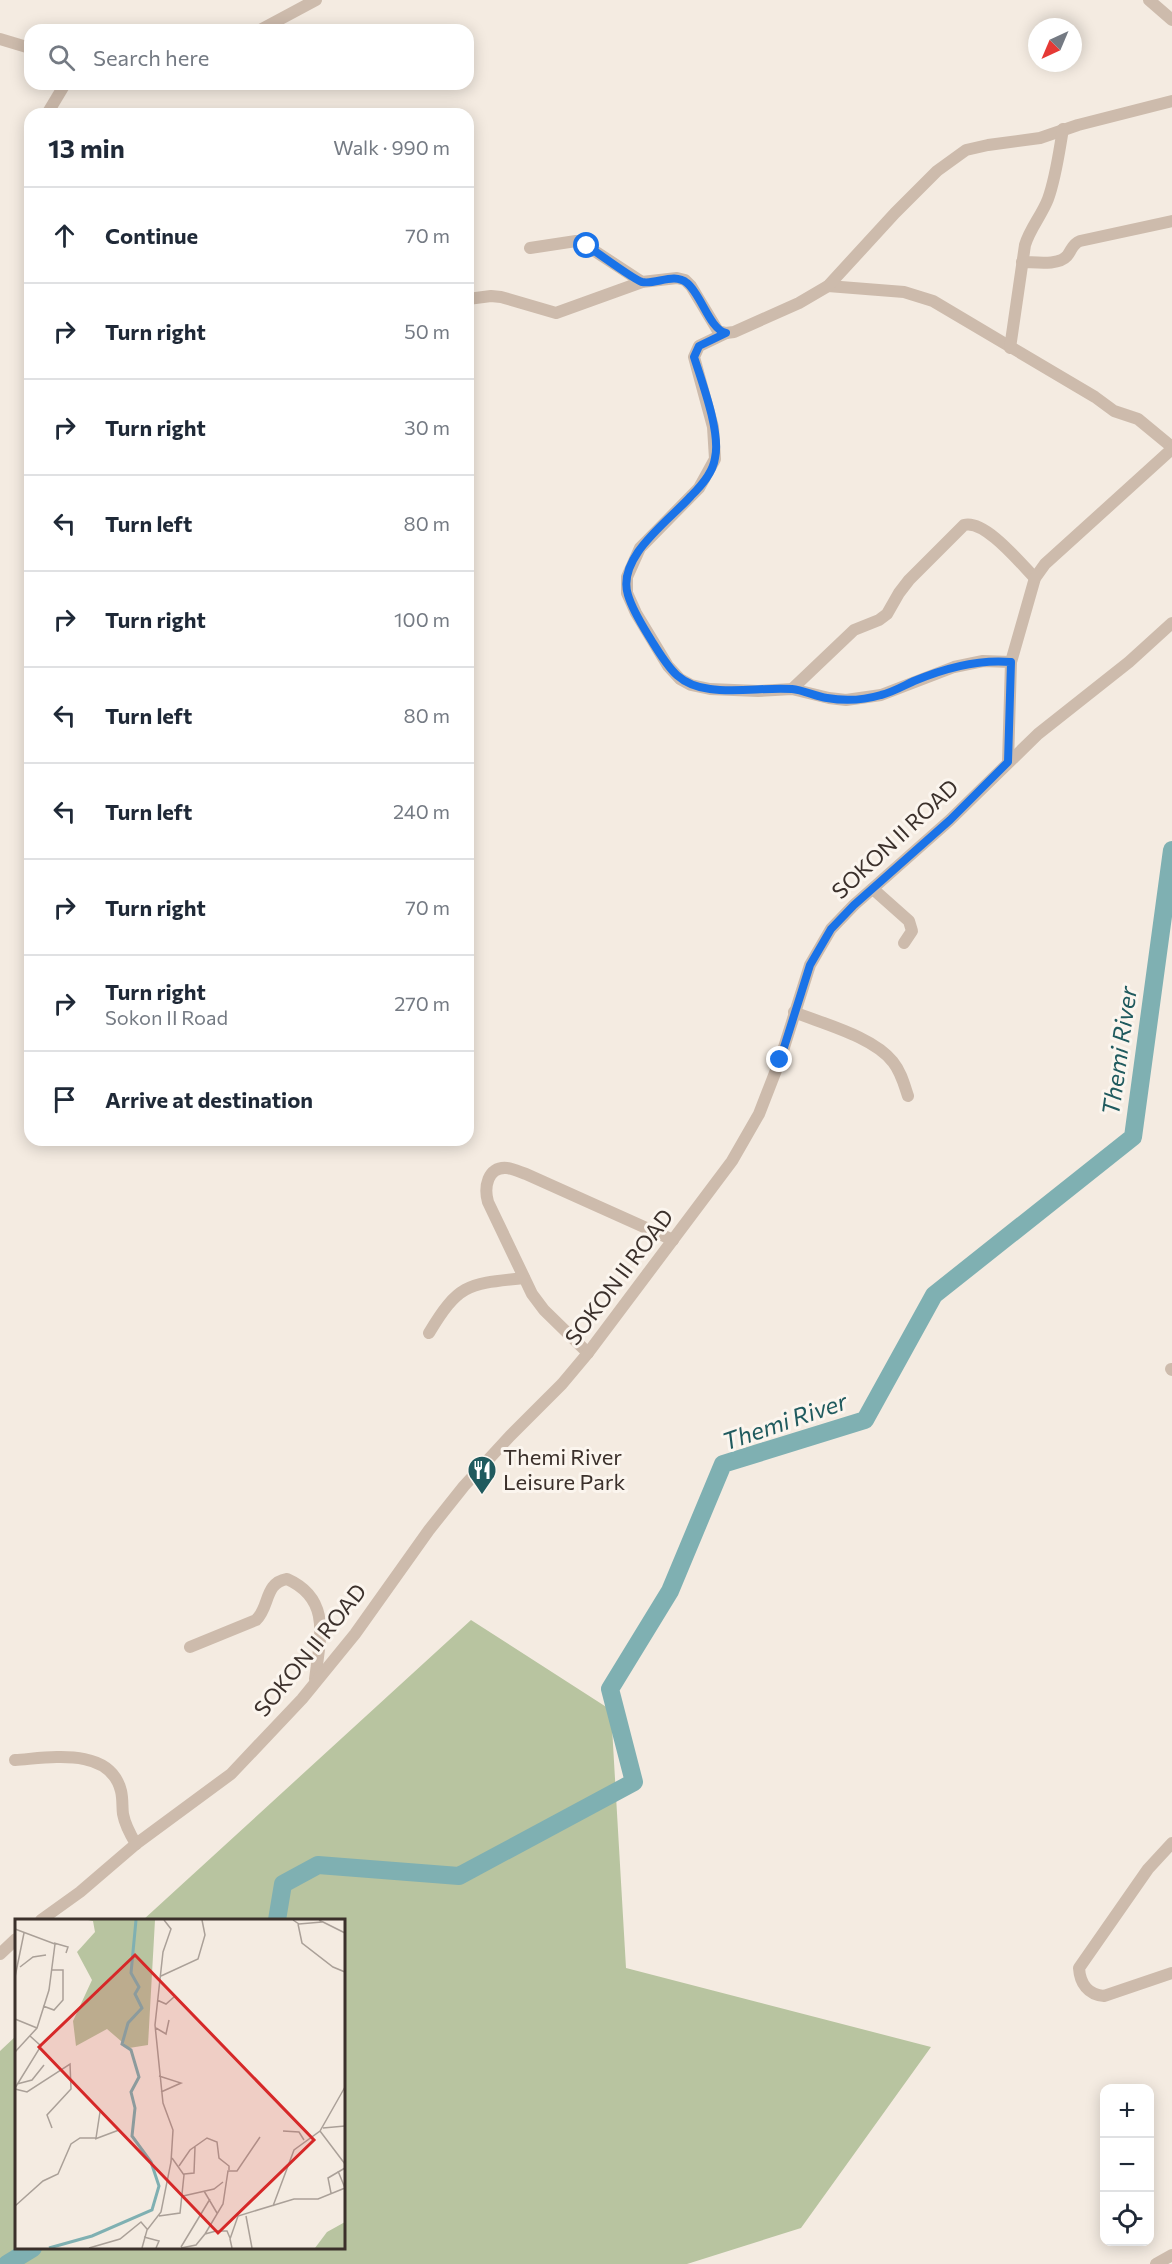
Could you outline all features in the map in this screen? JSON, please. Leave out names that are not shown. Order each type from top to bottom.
[{"type":"street","points":[[271,24],[316,0]]},
{"type":"street","points":[[1149,0],[1172,20]]},
{"type":"street","points":[[0,39],[24,46]]},
{"type":"street","points":[[51,108],[61,90]]},
{"type":"street","points":[[1011,662],[983,661],[954,667],[881,695],[865,698],[829,698],[792,689],[710,690],[691,685],[680,679],[668,666],[636,613],[627,593],[627,577],[640,548],[699,488],[713,466],[716,449],[713,427],[694,357],[699,346],[792,307],[828,286],[895,213],[958,155],[976,147],[1040,138],[1063,129],[1172,101]]},
{"type":"street","points":[[1010,348],[1028,235],[1042,212],[1051,190],[1063,129]]},
{"type":"street","points":[[1022,262],[1062,260],[1072,245],[1080,241],[1172,221]]},
{"type":"street","points":[[530,248],[576,242],[587,246],[642,282]]},
{"type":"street","points":[[474,298],[501,297],[556,313],[642,282],[677,278],[685,280],[691,286],[716,329],[726,333]]},
{"type":"street","points":[[828,286],[904,292],[933,301],[1114,411],[1138,419],[1172,448],[1045,564],[1035,578],[1011,662],[1008,762]]},
{"type":"street","points":[[792,689],[854,630],[887,615],[909,580],[964,525],[971,523],[983,529],[1035,578]]},
{"type":"street","name":"SOKON II ROAD","points":[[42,1919],[80,1892],[136,1844],[231,1774],[302,1698],[355,1634],[429,1530],[464,1486],[562,1384],[588,1353],[732,1161],[759,1114],[777,1070],[810,965],[819,946],[840,919],[950,820],[1038,734],[1129,662],[1172,623]]},
{"type":"street","points":[[873,889],[909,921],[912,931],[904,943]]},
{"type":"street","points":[[794,1012],[876,1046],[893,1061],[902,1074],[908,1096]]},
{"type":"street","points":[[588,1353],[544,1310],[524,1278],[485,1191],[487,1181],[497,1169],[506,1168],[526,1174],[673,1240]]},
{"type":"street","points":[[429,1333],[440,1313],[459,1292],[486,1282],[524,1278]]},
{"type":"street","points":[[190,1647],[256,1620],[264,1612],[270,1590],[281,1580],[287,1579],[309,1593],[318,1609],[321,1632],[315,1681]]},
{"type":"street","points":[[15,1760],[83,1758],[107,1769],[119,1786],[123,1817],[136,1844]]},
{"type":"street","points":[[1172,1843],[1148,1869],[1079,1968],[1080,1978],[1085,1986],[1096,1995],[1104,1996],[1172,1973]]},
{"type":"street","points":[[0,1954],[15,1941]]},
{"type":"street","points":[[1156,2264],[1172,2255]]},
{"type":"green space","points":[[471,1620],[611,1710],[626,1968],[931,2047],[801,2228],[687,2264],[0,2264],[0,2051],[15,2037],[15,2249],[345,2249],[345,1919],[144,1919]]},
{"type":"waterway","name":"Themi River","points":[[277,1919],[283,1884],[318,1865],[459,1876],[634,1782],[610,1689],[670,1591],[723,1464],[865,1420],[934,1295],[1133,1137],[1172,850]]},
{"type":"waterway","name":"Themi River","points":[[7,2264],[31,2249]]},
{"type":"place","name":"Themi River Leisure Park","points":[[482,1496]]},
{"type":"route","points":[[587,246],[642,282],[677,278],[685,280],[706,309],[716,329],[726,333],[699,346],[694,357],[713,427],[716,449],[713,466],[699,488],[640,548],[627,577],[627,593],[636,613],[668,666],[680,679],[691,685],[710,690],[792,689],[846,700],[881,695],[954,667],[993,660],[1011,662],[1008,762],[950,820],[854,905],[831,929],[810,965],[780,1060]]}]
